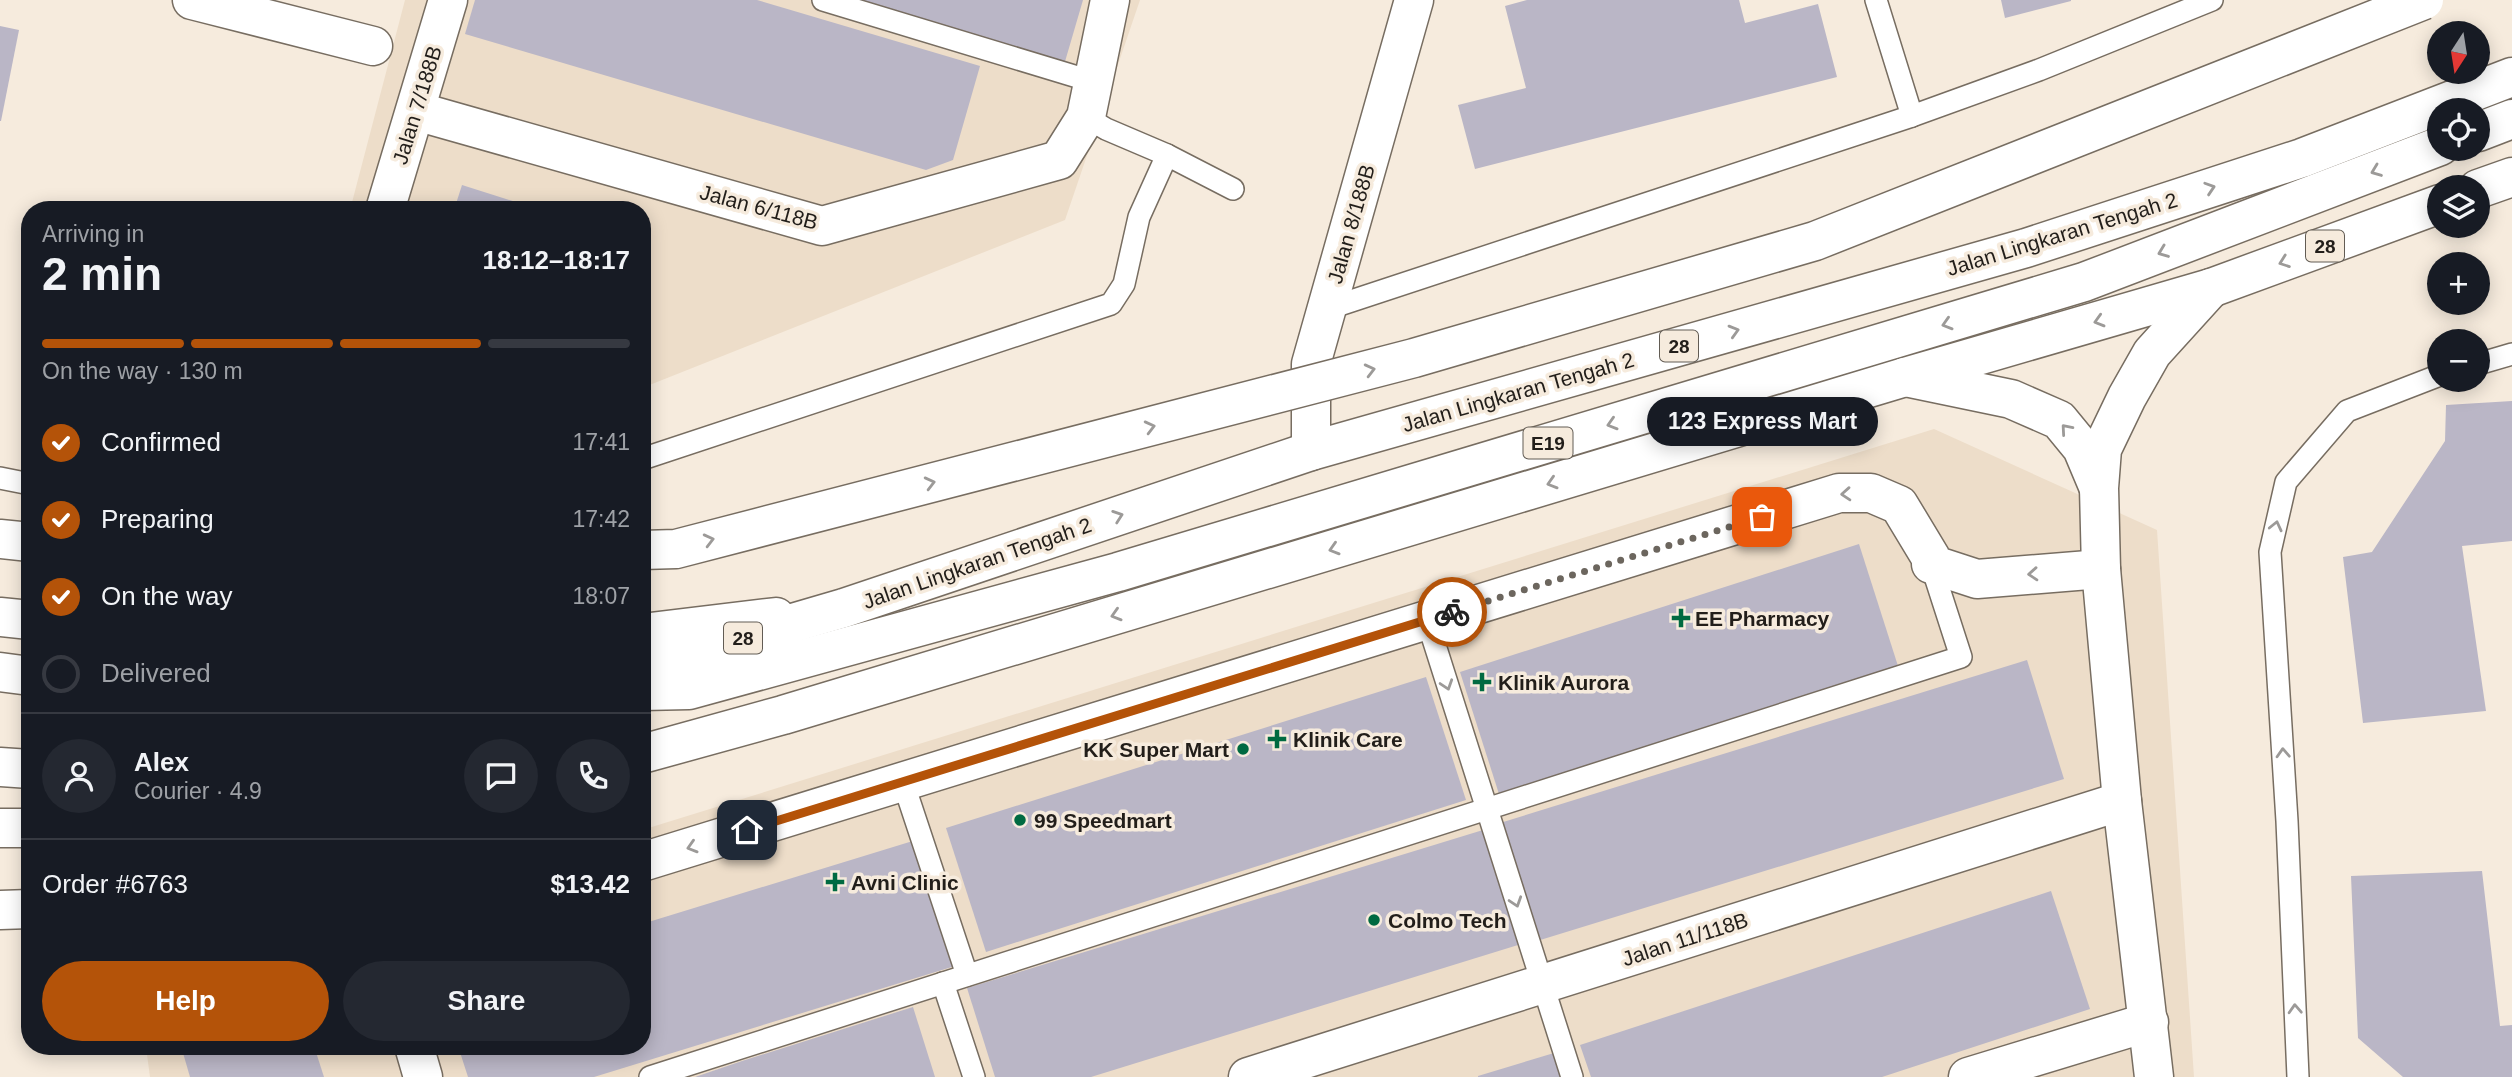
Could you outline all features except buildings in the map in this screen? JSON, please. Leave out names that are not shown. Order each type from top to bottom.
[{"type":"main road","points":[[192,0],[373,46]]},
{"type":"main road","name":"Jalan 7/188B","points":[[389,201],[448,0]]},
{"type":"main road","points":[[1090,99],[1110,0]]},
{"type":"main road","name":"Jalan 8/188B","points":[[1311,452],[1311,364],[1414,0]]},
{"type":"main road","points":[[651,550],[676,549],[1415,358],[1815,241],[2424,0]]},
{"type":"main road","name":"Jalan Lingkaran Tengah 2","points":[[651,664],[844,608],[1311,452],[2026,248],[2302,158],[2512,77]]},
{"type":"main road","name":"Jalan 6/118B","points":[[416,111],[822,226],[1059,160],[1090,99]]},
{"type":"main road","points":[[2490,127],[2512,119]]},
{"type":"main road","name":"E19","points":[[651,691],[689,690],[1118,572],[2071,286],[2427,151]]},
{"type":"main road","points":[[2490,185],[2512,177]]},
{"type":"main road","name":"28","points":[[651,752],[783,715],[1905,377],[2211,288],[2427,209]]},
{"type":"main road","points":[[2154,1077],[2122,801],[2101,569],[2099,488],[2102,449],[2127,397],[2152,354],[2211,288]]},
{"type":"main road","points":[[1905,377],[2011,399],[2059,421],[2082,448],[2099,488]]},
{"type":"main road","points":[[651,859],[1839,493],[1871,493],[1899,505],[1931,558],[1931,564],[1977,579],[2101,569]]},
{"type":"main road","points":[[0,539],[21,541]]},
{"type":"main road","points":[[651,632],[844,608]]},
{"type":"main road","points":[[0,617],[21,619]]},
{"type":"main road","points":[[0,672],[21,675]]},
{"type":"main road","points":[[0,767],[21,768]]},
{"type":"main road","name":"Jalan 11/118B","points":[[1248,1077],[2122,801]]},
{"type":"main road","points":[[0,828],[21,828]]},
{"type":"main road","points":[[0,910],[21,909]]},
{"type":"main road","points":[[1968,1077],[2149,1022]]},
{"type":"main road","points":[[417,1055],[423,1077]]},
{"type":"lane","points":[[823,0],[1090,99],[1106,129],[1167,155],[1233,189]]},
{"type":"lane","points":[[1876,0],[1912,116]]},
{"type":"lane","points":[[1327,309],[1912,116],[2039,70],[2212,0]]},
{"type":"lane","points":[[651,456],[1111,304],[1124,284],[1139,217],[1167,155]]},
{"type":"lane","points":[[2490,360],[2512,354]]},
{"type":"lane","points":[[2298,1077],[2286,807],[2270,552],[2286,482],[2347,411],[2427,381]]},
{"type":"lane","points":[[0,478],[21,482]]},
{"type":"lane","points":[[650,1077],[1961,657],[1931,564]]},
{"type":"lane","points":[[1427,620],[1572,1077]]},
{"type":"lane","points":[[903,782],[967,975]]},
{"type":"lane","points":[[943,983],[974,1077]]},
{"type":"shaded area","points":[[405,0],[1140,0],[1065,220],[651,384],[651,201],[352,201]]},
{"type":"shaded area","points":[[1934,429],[2157,530],[2194,1077],[150,1077],[147,1055],[651,1055],[651,827]]},
{"type":"way so far","points":[[1452,612],[1762,517]]},
{"type":"place","name":"123 Express Mart","points":[[1762,517]]},
{"type":"place","name":"EE Pharmacy","points":[[1681,618]]},
{"type":"place","name":"Klinik Aurora","points":[[1482,682]]},
{"type":"place","name":"Klinik Care","points":[[1277,739]]},
{"type":"place","name":"KK Super Mart","points":[[1243,749]]},
{"type":"place","name":"99 Speedmart","points":[[1020,820]]},
{"type":"place","name":"Avni Clinic","points":[[835,882]]},
{"type":"place","name":"Colmo Tech","points":[[1374,920]]},
{"type":"route","points":[[747,830],[1452,612]]}]
